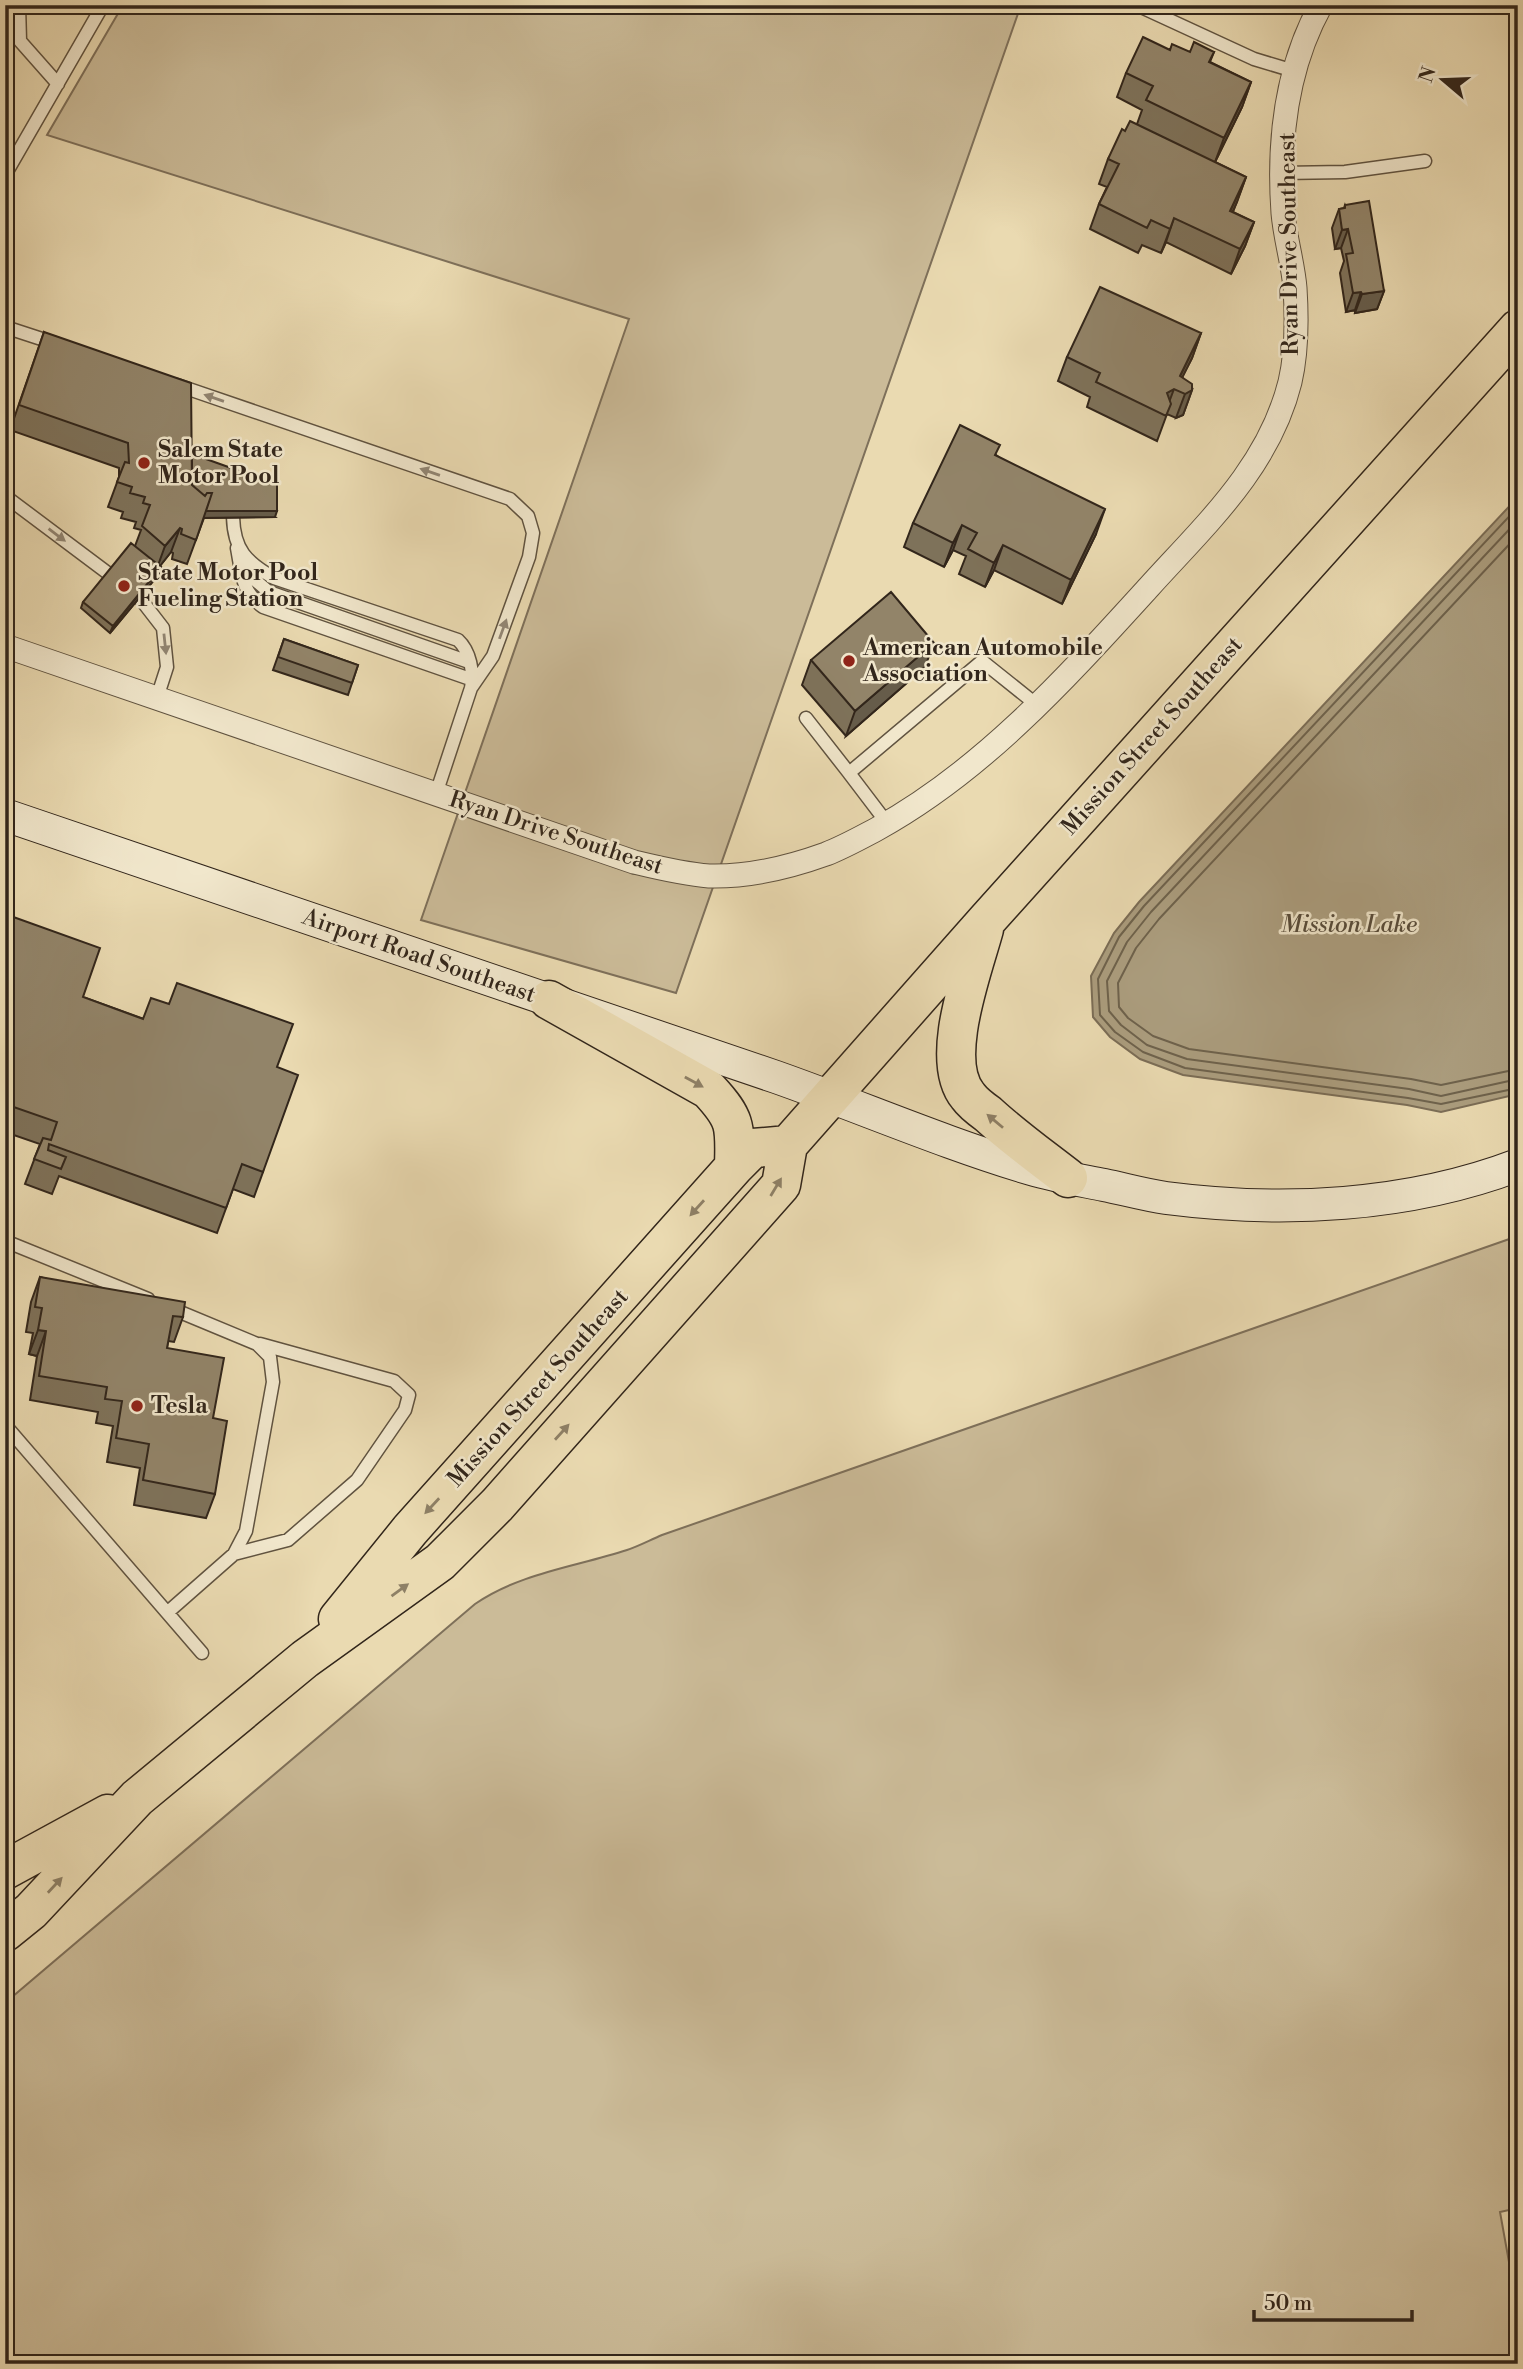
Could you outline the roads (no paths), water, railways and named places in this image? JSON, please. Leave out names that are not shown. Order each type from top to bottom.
[{"type":"highway","name":"Mission Street Southeast","points":[[5,1932],[31,1910],[137,1798],[305,1659],[440,1562],[497,1505],[781,1185],[788,1145],[986,920],[1518,329]]},
{"type":"highway","points":[[986,920],[957,1025],[957,1070],[966,1095],[997,1123],[1068,1178]]},
{"type":"highway","points":[[549,1000],[709,1090],[727,1109],[733,1124],[734,1167]]},
{"type":"highway","name":"Mission Street Southeast","points":[[305,1659],[410,1530],[734,1167],[753,1148],[788,1145]]},
{"type":"highway","name":"Mission Street Southeast","points":[[5,1870],[137,1798]]},
{"type":"main road","name":"Airport Road Southeast","points":[[5,815],[832,1097],[900,1124],[1031,1169],[1068,1178],[1164,1198],[1225,1204],[1311,1204],[1376,1200],[1446,1188],[1518,1165]]},
{"type":"street","name":"Ryan Drive Southeast","points":[[5,646],[634,862],[680,873],[732,875],[764,870],[825,854],[912,809],[997,744],[1082,660],[1225,503],[1264,451],[1290,382],[1296,338],[1295,287],[1283,215],[1282,173],[1289,89],[1299,52],[1321,5]]},
{"type":"lane","points":[[19,5],[20,41],[58,84]]},
{"type":"lane","points":[[5,175],[103,5]]},
{"type":"lane","points":[[1139,6],[1254,59],[1294,71]]},
{"type":"lane","points":[[1282,173],[1345,172],[1425,161]]},
{"type":"lane","points":[[5,327],[71,349]]},
{"type":"lane","points":[[168,382],[510,499],[528,516],[533,533],[529,556],[493,656],[470,671],[436,794]]},
{"type":"lane","points":[[5,496],[109,573]]},
{"type":"lane","points":[[233,517],[233,535],[246,578],[266,600],[470,671]]},
{"type":"lane","points":[[237,548],[253,570],[271,585],[470,671]]},
{"type":"lane","points":[[139,597],[163,628],[167,667],[157,698]]},
{"type":"lane","points":[[849,773],[982,661],[1037,705]]},
{"type":"lane","points":[[806,718],[887,823]]},
{"type":"lane","points":[[5,1241],[256,1343],[394,1381],[409,1395],[405,1410],[357,1480],[288,1540],[234,1554]]},
{"type":"lane","points":[[168,1612],[234,1554],[246,1531],[273,1382],[270,1357],[256,1343]]},
{"type":"lane","points":[[5,1425],[202,1653]]},
{"type":"water","name":"Mission Lake","points":[[1518,497],[1518,1094],[1441,1112],[1407,1105],[1183,1075],[1140,1059],[1110,1037],[1093,1017],[1091,976],[1114,933],[1139,902]]},
{"type":"place","name":"Salem State Motor Pool","points":[[144,463]]},
{"type":"place","name":"State Motor Pool Fueling Station","points":[[124,586]]},
{"type":"place","name":"American Automobile Association","points":[[849,661]]},
{"type":"place","name":"Tesla","points":[[137,1406]]}]
